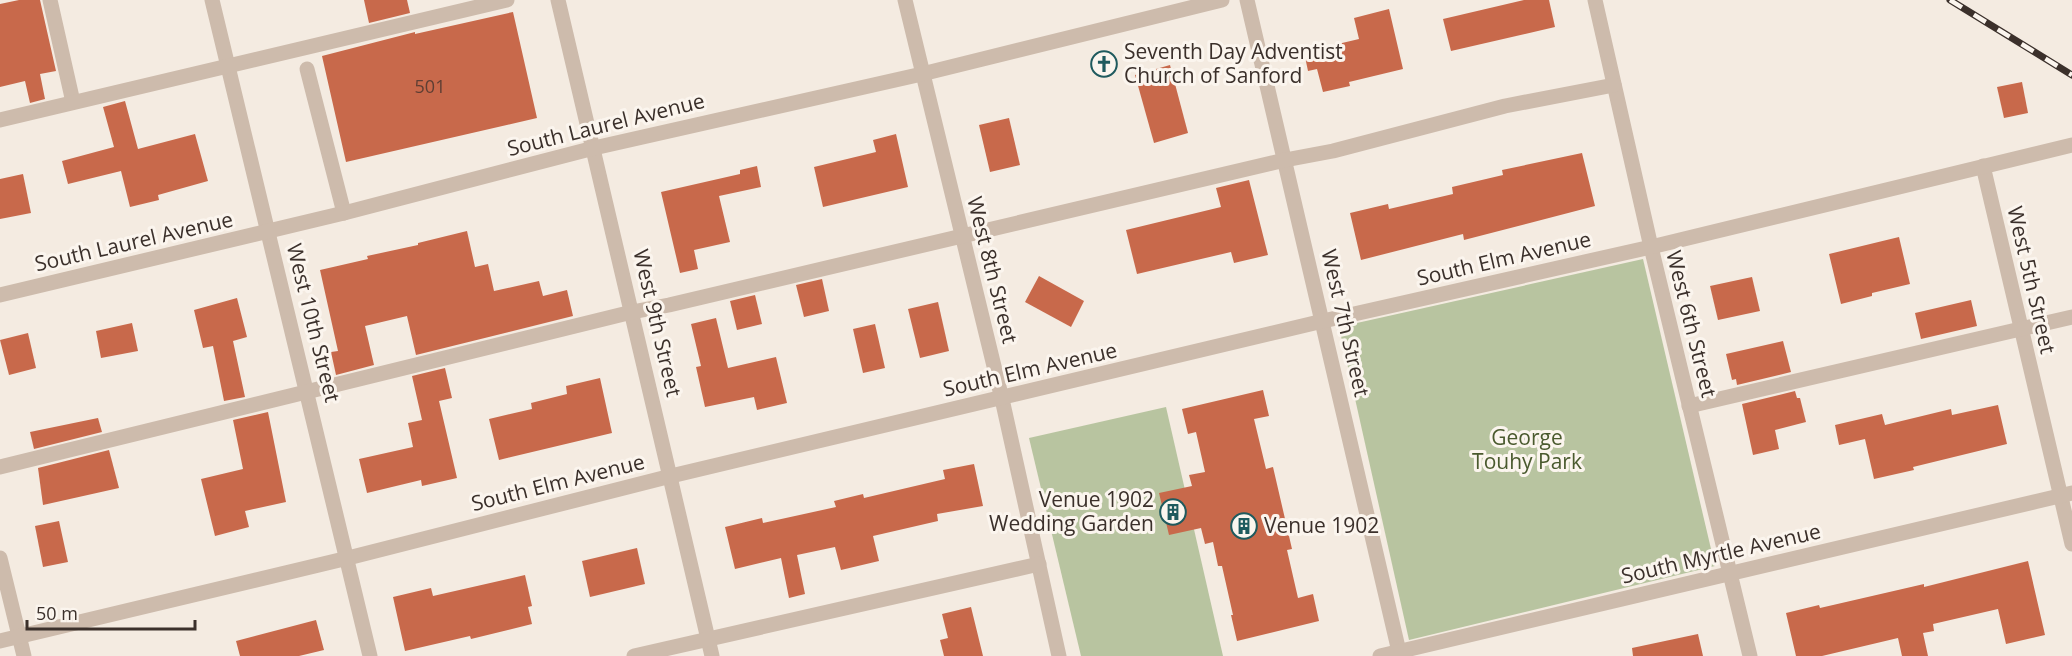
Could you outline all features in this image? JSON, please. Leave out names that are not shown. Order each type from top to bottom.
[{"type":"street","points":[[50,0],[73,102]]},
{"type":"street","points":[[0,120],[507,0]]},
{"type":"street","name":"West 9th Street","points":[[558,0],[712,656]]},
{"type":"street","name":"West 8th Street","points":[[904,0],[1002,399],[1059,656]]},
{"type":"street","name":"South Laurel Avenue","points":[[0,295],[344,213],[594,148],[922,74],[1222,0]]},
{"type":"street","name":"West 7th Street","points":[[1247,0],[1399,654]]},
{"type":"street","name":"West 6th Street","points":[[1595,0],[1651,247],[1750,656]]},
{"type":"street","name":"West 10th Street","points":[[216,1],[228,65],[270,231],[370,656]]},
{"type":"street","points":[[308,69],[344,213]]},
{"type":"street","points":[[0,466],[632,312],[1285,160],[1333,151],[1505,106],[1614,85]]},
{"type":"street","name":"South Elm Avenue","points":[[0,641],[348,558],[671,476],[1323,321],[1651,247],[2072,145]]},
{"type":"street","name":"West 5th Street","points":[[1983,166],[2021,329],[2066,495],[2072,544]]},
{"type":"street","points":[[1689,406],[2072,317]]},
{"type":"street","name":"South Myrtle Avenue","points":[[1380,656],[1399,654],[1729,573],[2066,495]]},
{"type":"street","points":[[0,558],[24,656]]},
{"type":"street","points":[[634,656],[1039,564]]},
{"type":"green space","name":"George Touhy Park","points":[[1643,259],[1715,566],[1409,640],[1339,327]]},
{"type":"green space","points":[[1166,407],[1223,656],[1081,656],[1029,438]]},
{"type":"building","points":[[19,0],[40,0],[56,71],[40,74],[45,99],[30,103],[25,81],[0,87],[0,4]]},
{"type":"building","points":[[364,0],[407,0],[410,13],[369,23]]},
{"type":"building","points":[[1524,0],[1549,0],[1555,27],[1451,51],[1443,19]]},
{"type":"building","points":[[1389,9],[1403,69],[1349,82],[1350,86],[1323,92],[1317,69],[1308,71],[1304,52],[1359,39],[1354,18]]},
{"type":"building","points":[[513,12],[537,118],[346,162],[322,56],[415,32],[415,34]]},
{"type":"building","points":[[1170,65],[1188,133],[1154,143],[1135,75]]},
{"type":"building","points":[[2022,82],[2028,113],[2004,118],[1997,87]]},
{"type":"building","points":[[125,101],[138,149],[195,134],[208,181],[158,195],[159,200],[130,207],[121,171],[68,184],[62,161],[114,147],[103,107]]},
{"type":"building","points":[[1009,118],[1020,165],[990,172],[979,125]]},
{"type":"building","points":[[896,134],[908,187],[823,207],[814,167],[876,152],[873,140]]},
{"type":"building","points":[[1582,153],[1595,206],[1464,240],[1463,234],[1361,260],[1350,213],[1388,204],[1389,209],[1453,194],[1452,187],[1503,175],[1502,170]]},
{"type":"building","points":[[757,166],[761,187],[719,196],[730,242],[694,250],[698,269],[680,273],[661,192],[740,174],[740,170]]},
{"type":"building","points":[[23,174],[31,213],[0,219],[0,179]]},
{"type":"building","points":[[1249,180],[1268,255],[1234,263],[1231,252],[1137,274],[1126,230],[1221,207],[1216,188]]},
{"type":"building","points":[[467,231],[475,267],[488,264],[494,291],[539,281],[543,296],[567,290],[573,316],[416,355],[407,316],[365,326],[374,365],[336,375],[331,352],[338,351],[320,270]]},
{"type":"building","points":[[1899,237],[1910,284],[1872,293],[1872,296],[1841,304],[1829,254]]},
{"type":"building","points":[[1039,276],[1084,301],[1071,327],[1025,302]]},
{"type":"building","points":[[1752,277],[1760,311],[1718,320],[1710,286]]},
{"type":"building","points":[[822,279],[829,311],[804,317],[796,285]]},
{"type":"building","points":[[755,295],[762,324],[737,330],[730,301]]},
{"type":"building","points":[[237,298],[247,337],[233,341],[245,397],[224,401],[213,346],[203,348],[194,310]]},
{"type":"building","points":[[1971,300],[1977,326],[1921,339],[1915,313]]},
{"type":"building","points":[[938,302],[949,351],[920,358],[908,309]]},
{"type":"building","points":[[716,318],[728,368],[776,357],[787,403],[757,410],[754,397],[705,407],[696,367],[701,366],[691,324]]},
{"type":"building","points":[[132,323],[138,351],[101,358],[96,331]]},
{"type":"building","points":[[875,324],[885,368],[863,373],[853,329]]},
{"type":"building","points":[[28,333],[36,368],[9,375],[0,340]]},
{"type":"building","points":[[1783,341],[1791,372],[1737,385],[1736,379],[1732,380],[1726,354]]},
{"type":"building","points":[[445,368],[452,398],[439,401],[457,478],[422,486],[421,480],[367,493],[359,459],[413,447],[408,423],[422,420],[412,376]]},
{"type":"building","points":[[600,378],[612,433],[499,460],[489,419],[532,409],[531,403],[567,394],[566,386]]},
{"type":"building","name":"Venue 1902","points":[[1263,390],[1269,416],[1254,419],[1266,469],[1273,467],[1292,549],[1287,550],[1298,598],[1313,594],[1319,621],[1237,641],[1222,566],[1218,566],[1213,542],[1205,544],[1201,528],[1169,535],[1159,493],[1192,486],[1189,475],[1205,472],[1196,432],[1188,434],[1182,409]]},
{"type":"building","points":[[1795,391],[1797,398],[1800,398],[1806,422],[1775,430],[1779,449],[1753,455],[1742,404]]},
{"type":"building","points":[[1998,405],[2007,444],[1874,479],[1865,439],[1839,445],[1835,425],[1882,414],[1885,425],[1951,409],[1952,415]]},
{"type":"building","points":[[268,412],[286,502],[245,511],[249,527],[215,536],[201,479],[243,469],[233,420]]},
{"type":"building","points":[[98,418],[102,432],[34,449],[30,432]]},
{"type":"building","points":[[109,450],[119,488],[43,505],[38,468]]},
{"type":"building","points":[[974,464],[983,506],[937,514],[938,521],[873,536],[879,561],[841,570],[835,547],[797,555],[805,594],[789,598],[781,558],[735,569],[725,527],[762,518],[763,523],[836,507],[834,501],[863,494],[864,498],[945,479],[943,470]]},
{"type":"building","points":[[59,521],[68,562],[43,567],[35,526]]},
{"type":"building","points":[[637,548],[645,584],[590,597],[582,561]]},
{"type":"building","points":[[2028,561],[2045,635],[2006,644],[1998,609],[1933,624],[1934,631],[1923,633],[1928,656],[1902,656],[1898,638],[1822,656],[1796,656],[1786,613],[1819,605],[1820,608],[1924,584],[1924,587]]},
{"type":"building","points":[[525,575],[532,606],[528,607],[532,624],[471,639],[470,636],[405,651],[393,597],[431,588],[433,596]]},
{"type":"building","points":[[971,607],[983,656],[944,656],[940,640],[948,638],[942,614]]},
{"type":"building","points":[[316,620],[324,650],[299,656],[240,656],[236,641]]},
{"type":"building","points":[[1698,634],[1703,656],[1633,656],[1632,648]]},
{"type":"railway","points":[[1950,0],[2072,75]]},
{"type":"place","name":"Seventh Day Adventist Church of Sanford","points":[[1104,64]]},
{"type":"place","name":"Venue 1902 Wedding Garden","points":[[1173,512]]},
{"type":"place","name":"Venue 1902","points":[[1244,526]]}]
